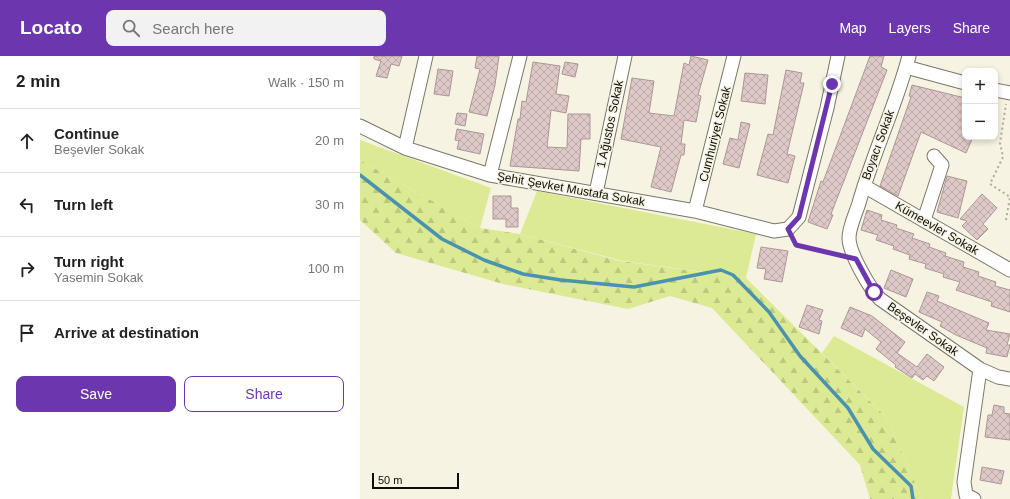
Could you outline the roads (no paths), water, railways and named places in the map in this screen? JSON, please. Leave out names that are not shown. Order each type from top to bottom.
[{"type":"street","points":[[405,148],[426,56]]},
{"type":"street","points":[[490,175],[520,56]]},
{"type":"street","name":"1 Ağustos Sokak","points":[[596,192],[625,56]]},
{"type":"street","name":"Cumhuriyet Sokak","points":[[696,211],[734,56]]},
{"type":"street","name":"Şehit Şevket Mustafa Sokak","points":[[360,126],[405,148],[490,175],[596,192],[696,211],[774,231],[788,229],[799,217],[827,108],[838,56]]},
{"type":"street","points":[[908,62],[962,81]]},
{"type":"street","name":"Boyacı Sokak","points":[[849,235],[864,186],[908,62]]},
{"type":"street","points":[[998,91],[1009,93]]},
{"type":"street","points":[[924,220],[942,165],[934,156]]},
{"type":"street","name":"Kümeevler Sokak","points":[[864,186],[1010,270]]},
{"type":"street","name":"Beşevler Sokak","points":[[849,235],[850,244],[856,259],[874,292],[880,299],[980,369],[998,377],[1010,379]]},
{"type":"street","points":[[994,262],[1010,260]]},
{"type":"street","points":[[974,499],[966,495],[964,482],[980,369]]},
{"type":"waterway","points":[[360,175],[442,239],[484,260],[523,274],[561,280],[634,287],[721,270],[733,275],[769,312],[800,356],[848,408],[873,449],[911,486],[913,499]]}]
